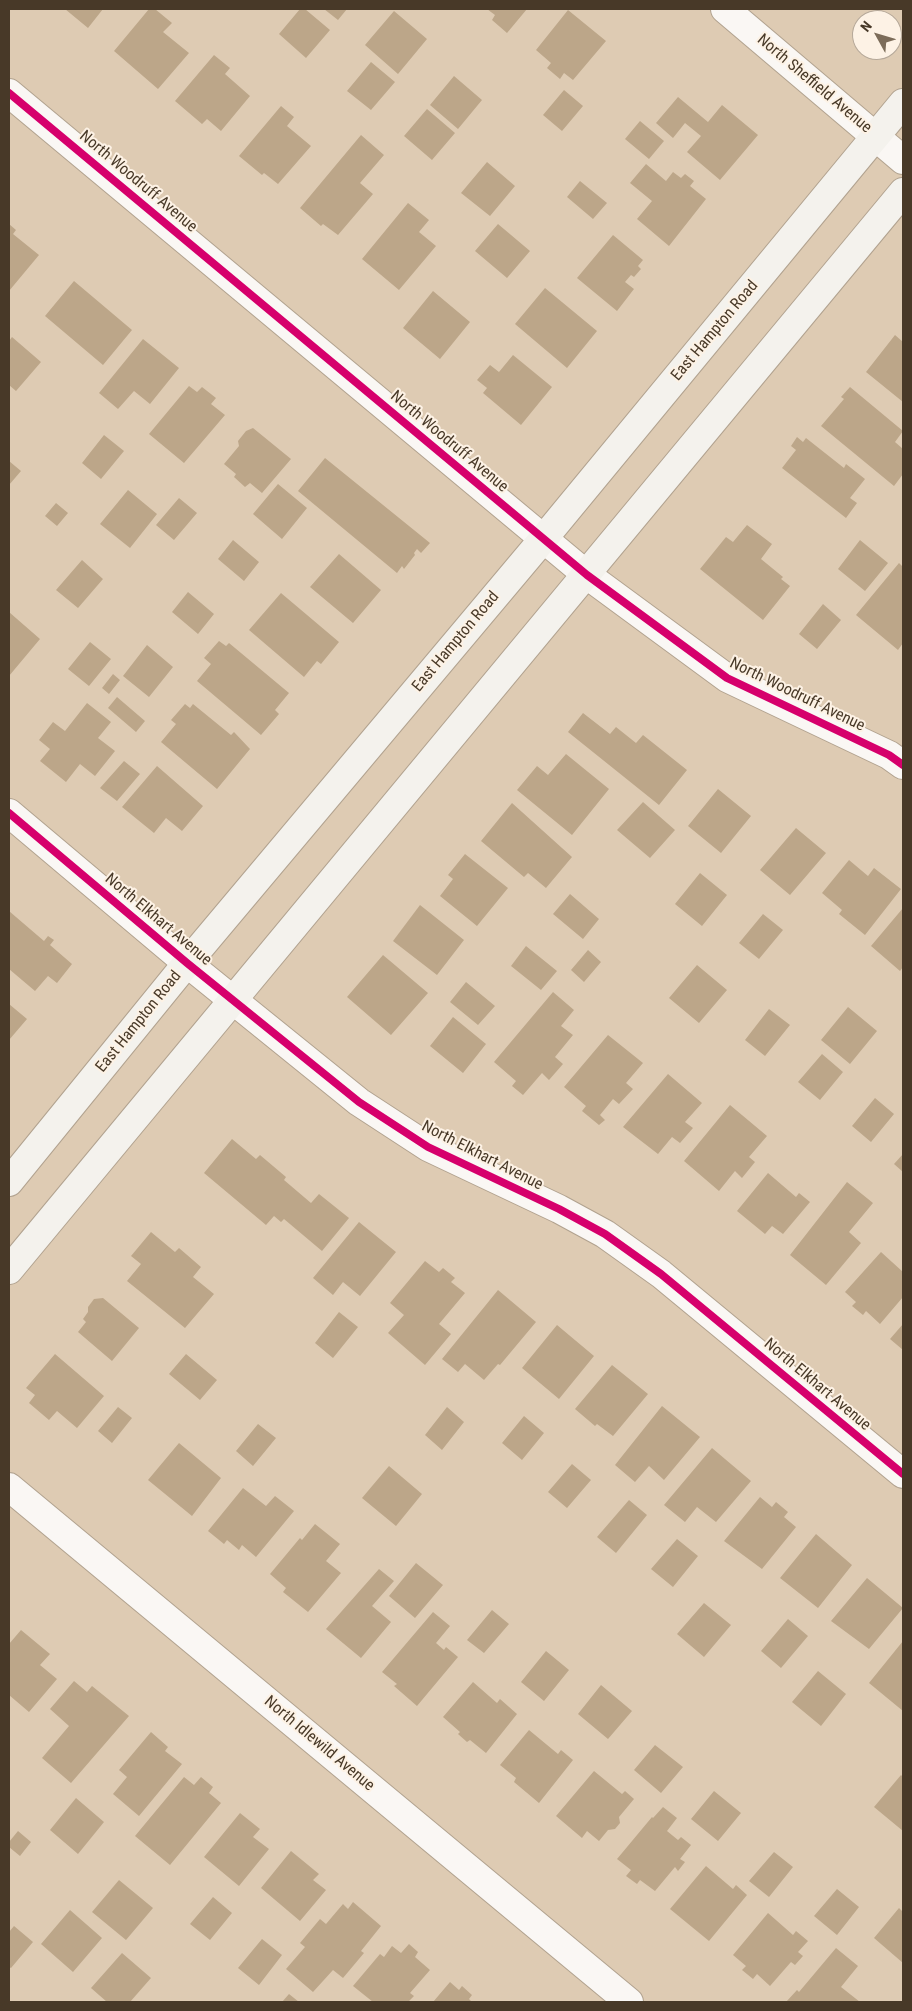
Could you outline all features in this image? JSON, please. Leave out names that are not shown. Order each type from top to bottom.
[{"type":"main road","name":"East Hampton Road","points":[[9,1182],[187,963],[544,538],[903,103]]},
{"type":"main road","points":[[9,1270],[903,192]]},
{"type":"street","name":"North Sheffield Avenue","points":[[725,9],[903,160]]},
{"type":"street","name":"North Woodruff Avenue","points":[[9,93],[587,575],[727,678],[889,755],[903,765]]},
{"type":"street","name":"North Elkhart Avenue","points":[[9,813],[233,1001],[359,1102],[428,1147],[559,1209],[613,1240],[662,1274],[903,1474]]},
{"type":"street","name":"North Idlewild Avenue","points":[[9,1487],[629,2002]]},
{"type":"building","points":[[65,9],[103,9],[88,28]]},
{"type":"building","points":[[149,9],[155,9],[172,23],[163,32],[189,53],[158,89],[114,51]]},
{"type":"building","points":[[300,9],[305,9],[330,30],[306,58],[279,34]]},
{"type":"building","points":[[324,9],[347,9],[338,20]]},
{"type":"building","points":[[487,9],[527,9],[507,33],[492,20],[495,15]]},
{"type":"building","points":[[568,10],[606,41],[573,80],[564,73],[560,79],[547,68],[551,63],[536,50]]},
{"type":"building","points":[[394,11],[427,39],[398,74],[365,45]]},
{"type":"building","points":[[214,55],[230,68],[225,74],[250,96],[221,131],[207,119],[202,124],[175,101]]},
{"type":"building","points":[[371,62],[395,82],[371,110],[347,91]]},
{"type":"building","points":[[454,76],[482,100],[458,129],[430,105]]},
{"type":"building","points":[[564,90],[583,106],[562,131],[543,115]]},
{"type":"building","points":[[678,97],[708,122],[722,105],[758,135],[720,180],[687,152],[701,136],[685,123],[673,138],[656,123]]},
{"type":"building","points":[[281,106],[294,117],[287,126],[311,146],[278,184],[264,173],[262,175],[239,156]]},
{"type":"building","points":[[427,109],[455,133],[432,160],[404,136]]},
{"type":"building","points":[[640,121],[664,141],[649,159],[625,139]]},
{"type":"building","points":[[361,135],[384,155],[360,183],[373,194],[338,235],[323,224],[321,226],[300,208]]},
{"type":"building","points":[[487,162],[515,186],[490,216],[461,193]]},
{"type":"building","points":[[646,164],[666,181],[673,172],[681,178],[685,174],[694,181],[690,186],[706,199],[669,246],[637,219],[652,201],[630,183]]},
{"type":"building","points":[[580,181],[607,203],[593,219],[567,197]]},
{"type":"building","points":[[408,203],[429,220],[419,232],[436,246],[399,290],[362,259]]},
{"type":"building","points":[[9,224],[16,230],[13,234],[39,255],[9,291]]},
{"type":"building","points":[[498,224],[530,251],[507,278],[475,251]]},
{"type":"building","points":[[613,235],[643,260],[638,266],[641,269],[634,277],[631,275],[625,282],[634,289],[617,311],[577,278]]},
{"type":"building","points":[[74,281],[132,330],[103,365],[45,316]]},
{"type":"building","points":[[545,288],[597,331],[567,368],[515,324]]},
{"type":"building","points":[[433,291],[470,322],[440,359],[403,328]]},
{"type":"building","points":[[895,335],[903,342],[903,402],[866,372]]},
{"type":"building","points":[[12,337],[41,362],[16,391],[9,385],[9,341]]},
{"type":"building","points":[[143,339],[179,368],[150,404],[134,391],[118,409],[99,393]]},
{"type":"building","points":[[513,355],[552,387],[521,425],[483,393],[487,388],[477,380],[490,365],[499,372]]},
{"type":"building","points":[[189,386],[197,392],[202,387],[216,398],[211,404],[225,415],[184,463],[149,434]]},
{"type":"building","points":[[850,387],[903,431],[895,442],[903,449],[903,474],[894,486],[821,426],[844,399],[841,397]]},
{"type":"building","points":[[253,428],[291,459],[262,493],[250,483],[245,487],[234,477],[236,474],[224,464],[239,446],[238,441],[246,431]]},
{"type":"building","points":[[104,435],[124,451],[101,479],[82,463]]},
{"type":"building","points":[[797,437],[803,442],[806,438],[844,468],[846,464],[865,479],[850,498],[857,503],[846,518],[782,468],[796,450],[791,446]]},
{"type":"building","points":[[325,458],[430,543],[421,553],[417,549],[414,553],[415,555],[404,569],[402,566],[397,573],[298,491]]},
{"type":"building","points":[[9,461],[21,471],[9,485]]},
{"type":"building","points":[[278,484],[307,508],[282,539],[253,514]]},
{"type":"building","points":[[128,490],[157,514],[130,548],[100,524]]},
{"type":"building","points":[[179,498],[197,513],[174,540],[156,525]]},
{"type":"building","points":[[56,503],[68,513],[57,526],[45,516]]},
{"type":"building","points":[[747,525],[772,544],[761,559],[783,577],[781,579],[790,586],[763,620],[700,569],[726,537],[733,542]]},
{"type":"building","points":[[233,540],[259,562],[244,581],[218,559]]},
{"type":"building","points":[[860,540],[888,563],[865,591],[838,569]]},
{"type":"building","points":[[339,554],[381,590],[353,623],[310,587]]},
{"type":"building","points":[[82,560],[103,579],[78,608],[56,590]]},
{"type":"building","points":[[899,563],[903,567],[903,643],[898,650],[856,615]]},
{"type":"building","points":[[188,592],[214,614],[198,634],[172,612]]},
{"type":"building","points":[[281,593],[339,642],[321,664],[317,661],[304,677],[249,630]]},
{"type":"building","points":[[823,604],[841,620],[817,649],[799,634]]},
{"type":"building","points":[[9,612],[40,639],[9,676]]},
{"type":"building","points":[[219,641],[226,646],[229,643],[289,693],[275,710],[279,714],[261,735],[197,681],[211,664],[204,658]]},
{"type":"building","points":[[90,642],[111,659],[89,686],[68,669]]},
{"type":"building","points":[[147,645],[173,667],[149,697],[123,676]]},
{"type":"building","points":[[113,674],[120,680],[109,694],[102,688]]},
{"type":"building","points":[[117,697],[145,721],[136,732],[108,708]]},
{"type":"building","points":[[87,703],[111,722],[98,738],[115,751],[95,776],[80,764],[66,782],[40,761],[50,749],[39,740],[53,722],[65,731]]},
{"type":"building","points":[[185,704],[190,708],[193,704],[231,735],[234,732],[250,749],[217,789],[161,742],[176,724],[171,720]]},
{"type":"building","points":[[583,713],[610,734],[616,727],[636,743],[643,735],[687,770],[659,805],[568,732]]},
{"type":"building","points":[[566,754],[609,789],[572,835],[517,790],[537,766],[548,775]]},
{"type":"building","points":[[124,761],[140,774],[117,801],[100,788]]},
{"type":"building","points":[[157,766],[203,806],[182,831],[166,818],[154,833],[122,807]]},
{"type":"building","points":[[718,789],[751,816],[721,853],[688,826]]},
{"type":"building","points":[[643,802],[675,830],[650,858],[617,830]]},
{"type":"building","points":[[512,803],[572,857],[546,888],[528,873],[524,877],[481,841]]},
{"type":"building","points":[[796,828],[826,853],[790,895],[760,870]]},
{"type":"building","points":[[465,854],[508,888],[477,926],[440,896],[453,879],[448,875]]},
{"type":"building","points":[[849,860],[868,876],[874,868],[901,889],[865,935],[839,914],[842,910],[822,893]]},
{"type":"building","points":[[700,873],[727,895],[702,926],[675,904]]},
{"type":"building","points":[[570,894],[599,919],[583,939],[553,914]]},
{"type":"building","points":[[420,905],[464,940],[437,975],[393,941]]},
{"type":"building","points":[[903,908],[903,967],[900,971],[871,946]]},
{"type":"building","points":[[9,911],[44,941],[48,936],[54,940],[50,945],[72,964],[57,983],[48,976],[35,991],[9,969]]},
{"type":"building","points":[[763,914],[783,930],[759,959],[739,943]]},
{"type":"building","points":[[526,946],[557,971],[541,990],[511,966]]},
{"type":"building","points":[[588,950],[601,962],[584,982],[571,970]]},
{"type":"building","points":[[383,955],[428,993],[391,1035],[347,997]]},
{"type":"building","points":[[697,965],[727,990],[699,1023],[669,998]]},
{"type":"building","points":[[466,982],[495,1006],[478,1025],[450,1002]]},
{"type":"building","points":[[553,992],[574,1010],[561,1026],[573,1035],[555,1057],[563,1064],[549,1080],[542,1073],[523,1095],[512,1086],[516,1081],[494,1062]]},
{"type":"building","points":[[9,1004],[27,1019],[9,1040]]},
{"type":"building","points":[[848,1007],[877,1031],[850,1064],[821,1040]]},
{"type":"building","points":[[769,1009],[790,1025],[765,1056],[745,1040]]},
{"type":"building","points":[[453,1017],[486,1044],[463,1073],[430,1046]]},
{"type":"building","points":[[608,1035],[643,1063],[626,1083],[633,1089],[619,1104],[613,1099],[600,1115],[605,1120],[599,1125],[582,1111],[586,1106],[564,1087]]},
{"type":"building","points":[[822,1054],[843,1072],[820,1100],[798,1082]]},
{"type":"building","points":[[668,1074],[702,1103],[685,1122],[693,1128],[680,1143],[672,1137],[658,1154],[623,1127]]},
{"type":"building","points":[[875,1098],[894,1114],[871,1142],[852,1126]]},
{"type":"building","points":[[730,1105],[767,1136],[749,1157],[755,1162],[742,1178],[735,1171],[719,1191],[684,1161]]},
{"type":"building","points":[[232,1139],[256,1159],[260,1155],[286,1177],[284,1180],[311,1203],[319,1194],[349,1218],[322,1251],[284,1219],[281,1222],[274,1216],[266,1225],[204,1173]]},
{"type":"building","points":[[903,1154],[903,1172],[894,1164]]},
{"type":"building","points":[[768,1173],[796,1197],[799,1193],[810,1202],[783,1234],[772,1226],[765,1234],[737,1211]]},
{"type":"building","points":[[847,1182],[873,1203],[849,1232],[861,1243],[826,1285],[790,1255]]},
{"type":"building","points":[[359,1222],[396,1252],[360,1296],[343,1282],[333,1295],[313,1278]]},
{"type":"building","points":[[151,1232],[175,1252],[179,1248],[201,1267],[193,1277],[214,1294],[185,1328],[127,1281],[141,1264],[131,1256]]},
{"type":"building","points":[[881,1252],[903,1272],[903,1297],[880,1324],[866,1311],[863,1315],[852,1306],[856,1302],[845,1292]]},
{"type":"building","points":[[425,1261],[439,1272],[443,1268],[455,1278],[451,1282],[465,1293],[439,1324],[451,1334],[425,1365],[388,1333],[404,1315],[390,1303]]},
{"type":"building","points":[[498,1290],[536,1322],[500,1365],[498,1364],[484,1380],[465,1364],[458,1372],[442,1359]]},
{"type":"building","points":[[103,1298],[139,1328],[112,1361],[78,1332],[86,1322],[83,1319],[88,1312],[88,1307],[94,1299]]},
{"type":"building","points":[[339,1312],[358,1327],[333,1358],[315,1343]]},
{"type":"building","points":[[903,1324],[903,1350],[890,1339]]},
{"type":"building","points":[[557,1325],[594,1356],[559,1399],[522,1368]]},
{"type":"building","points":[[55,1354],[104,1396],[77,1428],[57,1411],[49,1420],[29,1403],[35,1395],[26,1388]]},
{"type":"building","points":[[186,1354],[217,1380],[200,1400],[169,1374]]},
{"type":"building","points":[[612,1365],[648,1394],[613,1436],[597,1424],[595,1426],[575,1409]]},
{"type":"building","points":[[662,1406],[700,1437],[664,1480],[649,1466],[635,1482],[615,1465]]},
{"type":"building","points":[[118,1407],[132,1418],[112,1443],[98,1431]]},
{"type":"building","points":[[447,1407],[464,1422],[442,1450],[425,1435]]},
{"type":"building","points":[[524,1416],[544,1433],[522,1460],[502,1443]]},
{"type":"building","points":[[258,1424],[276,1438],[253,1466],[236,1451]]},
{"type":"building","points":[[179,1443],[221,1478],[192,1516],[148,1480]]},
{"type":"building","points":[[712,1448],[751,1481],[716,1522],[697,1507],[685,1522],[664,1505]]},
{"type":"building","points":[[572,1464],[591,1480],[567,1508],[548,1492]]},
{"type":"building","points":[[389,1466],[422,1494],[396,1526],[362,1498]]},
{"type":"building","points":[[243,1488],[266,1506],[275,1496],[294,1511],[256,1557],[242,1545],[239,1550],[227,1540],[224,1544],[208,1531]]},
{"type":"building","points":[[760,1497],[772,1507],[776,1502],[788,1512],[784,1517],[796,1527],[762,1569],[724,1541]]},
{"type":"building","points":[[629,1500],[647,1515],[616,1553],[597,1537]]},
{"type":"building","points":[[315,1524],[340,1544],[326,1561],[341,1573],[308,1612],[283,1592],[286,1588],[270,1574],[300,1538],[302,1540]]},
{"type":"building","points":[[816,1534],[852,1565],[818,1608],[780,1578]]},
{"type":"building","points":[[677,1539],[698,1556],[673,1587],[651,1569]]},
{"type":"building","points":[[416,1563],[443,1585],[415,1618],[389,1596]]},
{"type":"building","points":[[379,1569],[394,1581],[372,1606],[391,1622],[361,1658],[326,1629]]},
{"type":"building","points":[[867,1578],[903,1608],[869,1649],[831,1621]]},
{"type":"building","points":[[704,1603],[731,1625],[704,1657],[677,1634]]},
{"type":"building","points":[[492,1610],[509,1624],[484,1653],[467,1640]]},
{"type":"building","points":[[433,1612],[450,1626],[436,1643],[444,1650],[446,1647],[458,1657],[417,1706],[394,1686],[397,1684],[382,1672]]},
{"type":"building","points":[[788,1619],[808,1636],[781,1668],[761,1651]]},
{"type":"building","points":[[21,1630],[50,1654],[40,1665],[57,1679],[29,1712],[9,1695],[9,1644]]},
{"type":"building","points":[[903,1641],[903,1711],[869,1683]]},
{"type":"building","points":[[546,1651],[569,1670],[544,1701],[521,1682]]},
{"type":"building","points":[[818,1671],[846,1694],[821,1726],[792,1702]]},
{"type":"building","points":[[74,1681],[87,1692],[92,1686],[129,1716],[71,1783],[42,1758],[69,1726],[50,1709]]},
{"type":"building","points":[[473,1682],[497,1703],[500,1699],[517,1714],[486,1753],[470,1740],[467,1742],[458,1734],[460,1732],[443,1717]]},
{"type":"building","points":[[601,1685],[632,1711],[608,1739],[578,1714]]},
{"type":"building","points":[[529,1730],[558,1754],[561,1750],[573,1760],[539,1803],[514,1782],[516,1778],[500,1765]]},
{"type":"building","points":[[151,1732],[168,1747],[165,1751],[182,1764],[139,1816],[113,1794],[127,1777],[119,1770]]},
{"type":"building","points":[[655,1745],[683,1767],[661,1793],[634,1770]]},
{"type":"building","points":[[594,1771],[622,1794],[625,1791],[634,1799],[619,1817],[620,1823],[615,1829],[608,1830],[599,1841],[587,1831],[582,1838],[556,1816]]},
{"type":"building","points":[[901,1775],[903,1777],[903,1831],[874,1807]]},
{"type":"building","points":[[184,1777],[194,1785],[201,1777],[213,1787],[209,1793],[221,1803],[170,1865],[135,1836]]},
{"type":"building","points":[[714,1791],[741,1813],[718,1841],[691,1819]]},
{"type":"building","points":[[76,1798],[104,1822],[78,1854],[50,1830]]},
{"type":"building","points":[[663,1807],[677,1818],[667,1831],[678,1840],[681,1837],[691,1845],[680,1859],[685,1862],[678,1871],[675,1867],[655,1891],[640,1880],[637,1884],[626,1876],[631,1870],[617,1859],[652,1817]]},
{"type":"building","points":[[240,1813],[260,1829],[253,1837],[269,1849],[239,1886],[204,1857]]},
{"type":"building","points":[[18,1831],[31,1842],[20,1856],[9,1847],[9,1842]]},
{"type":"building","points":[[291,1851],[319,1874],[313,1880],[326,1890],[300,1921],[261,1888]]},
{"type":"building","points":[[774,1852],[793,1867],[769,1897],[749,1881]]},
{"type":"building","points":[[706,1866],[733,1889],[736,1885],[747,1895],[709,1941],[670,1909]]},
{"type":"building","points":[[119,1880],[153,1908],[126,1940],[92,1912]]},
{"type":"building","points":[[837,1889],[859,1907],[837,1935],[814,1916]]},
{"type":"building","points":[[213,1897],[232,1913],[210,1940],[190,1924]]},
{"type":"building","points":[[353,1902],[381,1926],[361,1951],[364,1953],[343,1978],[333,1970],[313,1992],[286,1969],[305,1947],[300,1943],[320,1919],[326,1924],[343,1904],[348,1909]]},
{"type":"building","points":[[899,1908],[903,1912],[903,1963],[874,1938]]},
{"type":"building","points":[[70,1910],[102,1938],[73,1972],[41,1944]]},
{"type":"building","points":[[768,1913],[793,1935],[796,1931],[808,1941],[798,1952],[803,1956],[795,1965],[791,1962],[770,1986],[757,1974],[753,1979],[742,1970],[746,1966],[733,1955]]},
{"type":"building","points":[[14,1926],[33,1942],[11,1968],[9,1967],[9,1932]]},
{"type":"building","points":[[262,1939],[282,1955],[259,1985],[238,1968]]},
{"type":"building","points":[[409,1944],[418,1952],[415,1957],[430,1970],[410,1993],[414,1996],[408,2002],[373,2002],[353,1986],[380,1954],[384,1957],[392,1946],[401,1953]]},
{"type":"building","points":[[836,1948],[858,1966],[841,1987],[860,2002],[786,2002],[797,1990],[799,1992]]},
{"type":"building","points":[[122,1953],[151,1978],[130,2002],[107,2002],[91,1988]]},
{"type":"building","points":[[450,1982],[459,1990],[462,1986],[472,1995],[469,1999],[472,2002],[433,2002]]},
{"type":"building","points":[[289,1994],[299,2002],[282,2002]]},
{"type":"cycle path","points":[[9,93],[587,575],[727,678],[889,755],[903,765]]},
{"type":"cycle path","points":[[9,813],[187,963],[359,1102],[428,1147],[559,1209],[605,1234],[661,1274],[903,1474]]}]
